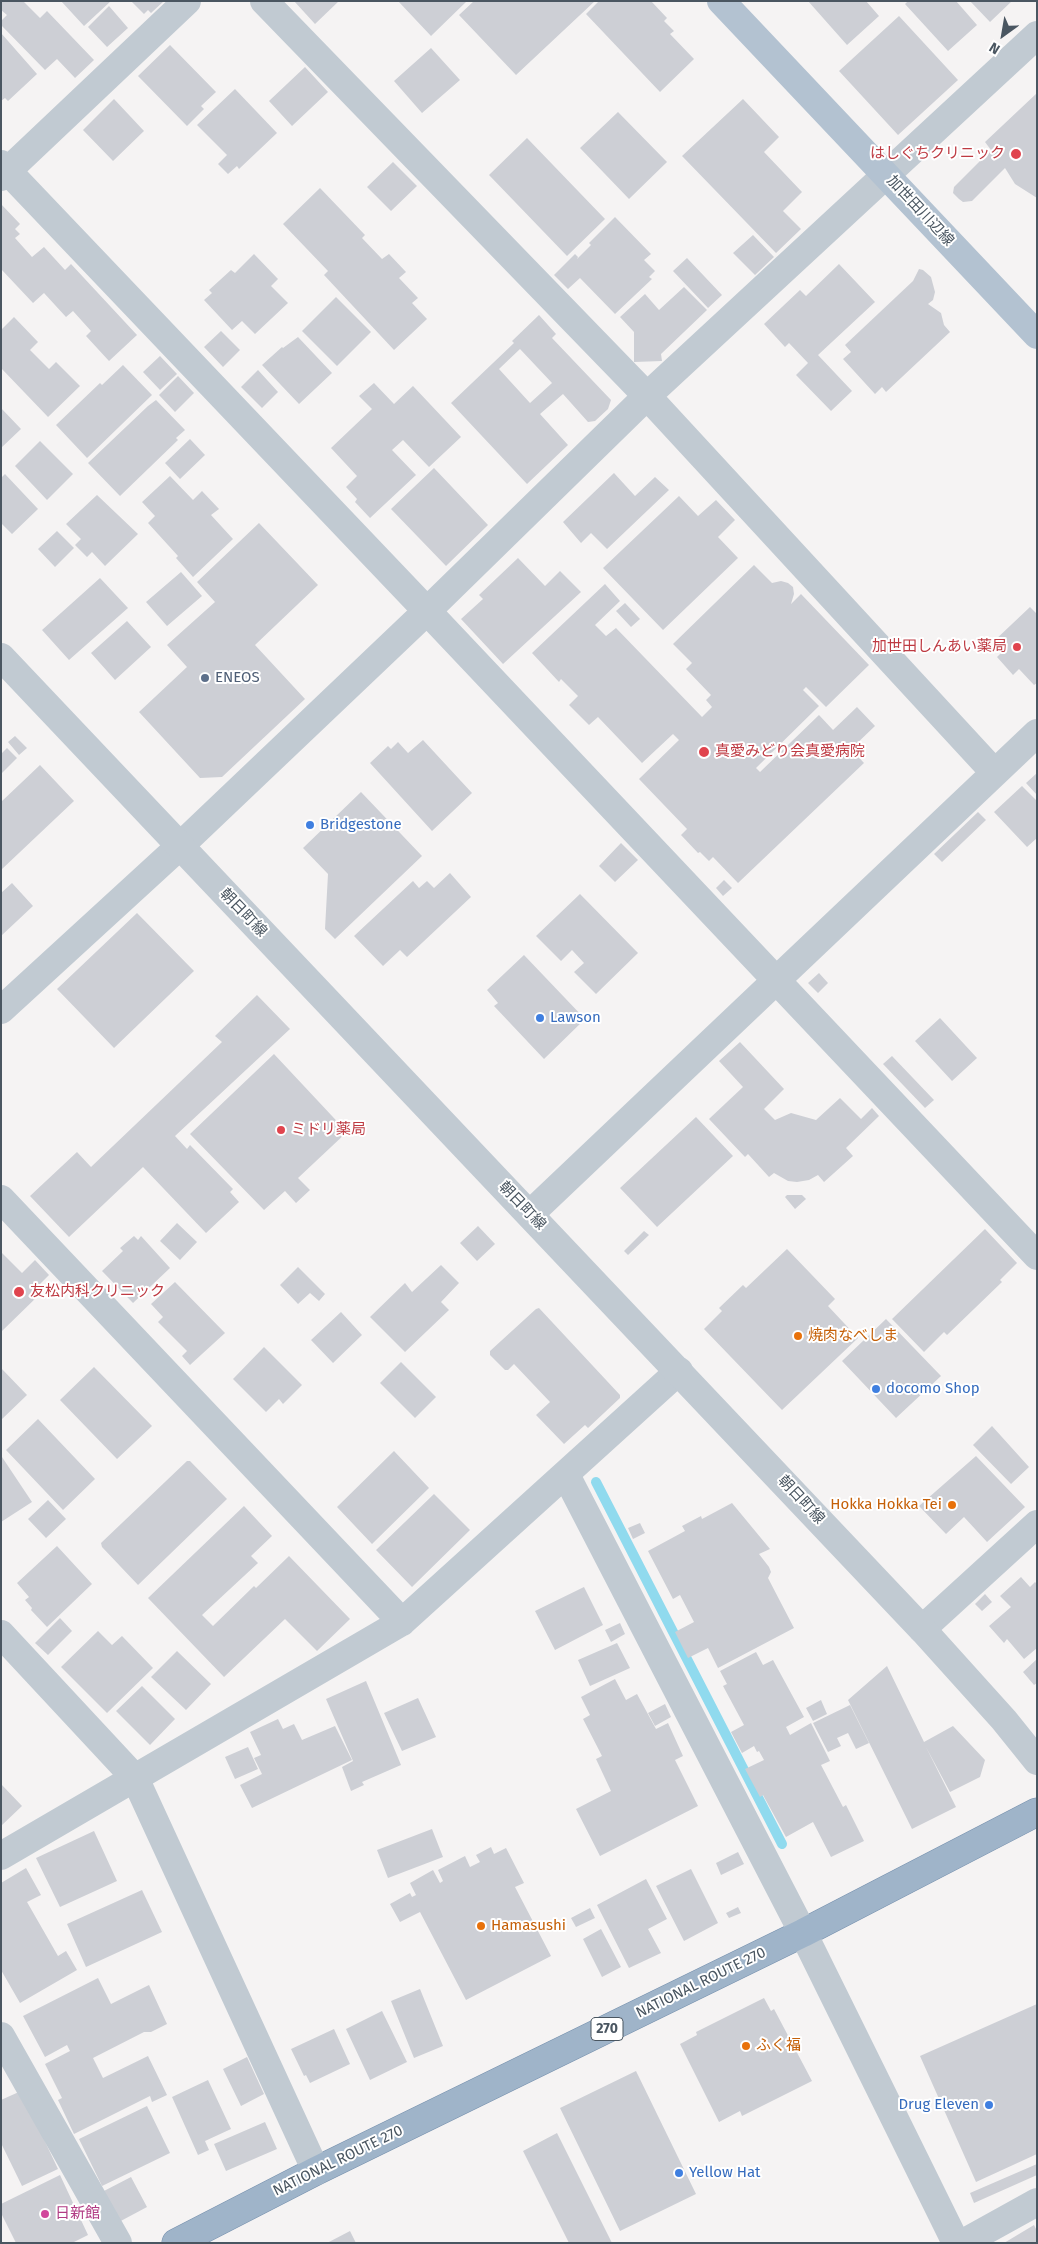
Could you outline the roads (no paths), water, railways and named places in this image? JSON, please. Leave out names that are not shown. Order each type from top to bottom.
[{"type":"highway","name":"NATIONAL ROUTE 270","points":[[176,2243],[316,2172],[803,1933],[1037,1812]]},
{"type":"main road","name":"加世田川辺線","points":[[721,1],[1037,335]]},
{"type":"street","points":[[187,1],[3,171],[427,611],[1037,1256]]},
{"type":"street","points":[[264,1],[647,396],[994,772]]},
{"type":"street","points":[[1,1010],[180,846],[427,611],[647,396],[1037,35]]},
{"type":"street","name":"朝日町線","points":[[1,656],[922,1629],[1004,1720],[1037,1761]]},
{"type":"street","points":[[530,1214],[1037,733]]},
{"type":"street","points":[[1,1199],[402,1622]]},
{"type":"street","points":[[1,1856],[402,1622],[679,1371]]},
{"type":"street","points":[[566,1475],[803,1933],[956,2243]]},
{"type":"street","points":[[922,1629],[1037,1524]]},
{"type":"street","points":[[1,1634],[135,1778],[316,2172]]},
{"type":"street","points":[[1,2036],[118,2243]]},
{"type":"street","points":[[963,2243],[1037,2202]]},
{"type":"waterway","points":[[596,1482],[782,1844]]},
{"type":"place","name":"はしぐちクリニック","points":[[1016,154]]},
{"type":"place","name":"加世田しんあい薬局","points":[[1017,647]]},
{"type":"place","name":"ENEOS","points":[[205,678]]},
{"type":"place","name":"真愛みどり会真愛病院","points":[[704,752]]},
{"type":"place","name":"Bridgestone","points":[[310,825]]},
{"type":"place","name":"Lawson","points":[[540,1018]]},
{"type":"place","name":"ミドリ薬局","points":[[281,1130]]},
{"type":"place","name":"友松内科クリニック","points":[[19,1292]]},
{"type":"place","name":"焼肉なべしま","points":[[798,1336]]},
{"type":"place","name":"docomo Shop","points":[[876,1389]]},
{"type":"place","name":"Hokka Hokka Tei","points":[[952,1505]]},
{"type":"place","name":"Hamasushi","points":[[481,1926]]},
{"type":"place","name":"ふく福","points":[[746,2046]]},
{"type":"place","name":"Drug Eleven","points":[[989,2105]]},
{"type":"place","name":"Yellow Hat","points":[[679,2173]]},
{"type":"place","name":"日新館","points":[[45,2214]]}]
